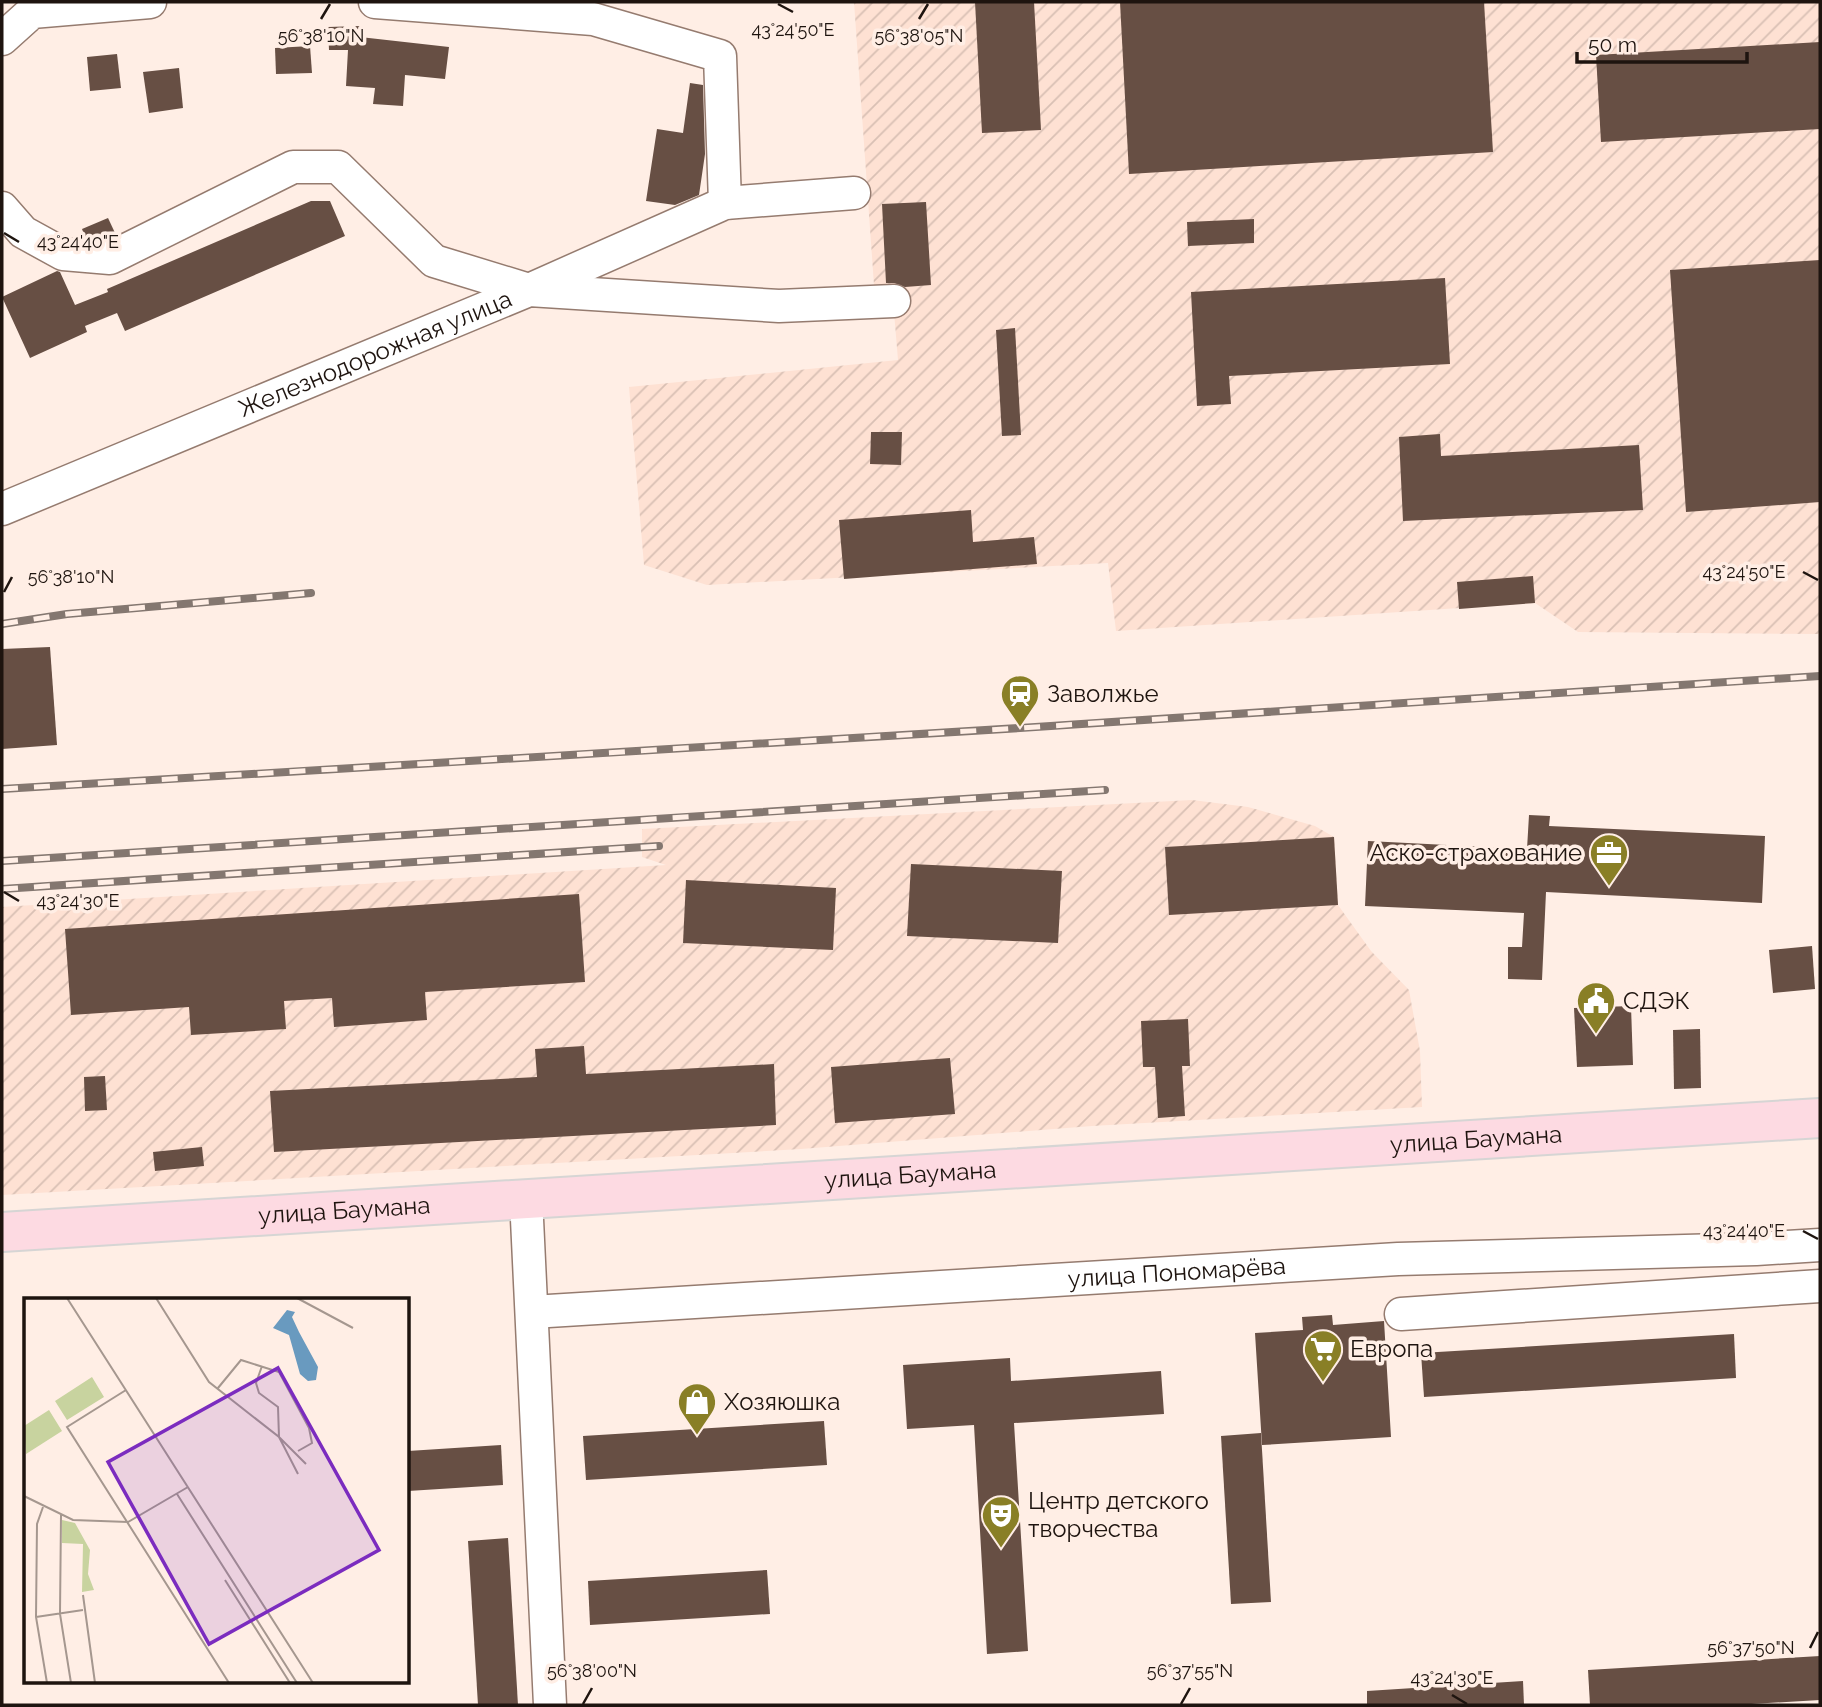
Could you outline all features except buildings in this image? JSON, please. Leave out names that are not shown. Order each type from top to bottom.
[{"type":"main road","name":"улица Баумана","points":[[2,1232],[1820,1118]]},
{"type":"street","points":[[2,39],[32,12],[150,2]]},
{"type":"street","points":[[375,2],[593,19],[720,56],[725,202]]},
{"type":"street","points":[[2,208],[23,232],[63,254],[110,258],[293,167],[338,167],[434,261],[529,290],[725,202],[854,193]]},
{"type":"street","name":"Железнодорожная улица","points":[[2,509],[529,290],[779,306],[894,301]]},
{"type":"street","points":[[526,1198],[550,1705]]},
{"type":"street","name":"улица Пономарёва","points":[[532,1312],[1398,1259],[1820,1245]]},
{"type":"street","points":[[1401,1314],[1820,1286]]},
{"type":"shaded area","points":[[854,2],[1820,2],[1820,634],[1578,632],[1535,603],[1116,631],[1108,563],[707,585],[644,565],[629,387],[898,360],[892,288],[874,285]]},
{"type":"shaded area","points":[[1192,800],[1248,807],[1315,826],[1334,837],[1338,905],[1371,951],[1409,990],[1420,1051],[1422,1107],[1092,1126],[801,1149],[2,1195],[2,907],[666,865],[642,857],[642,829]]},
{"type":"railway","points":[[2,624],[67,614],[311,593]]},
{"type":"railway","points":[[2,789],[1020,728],[1820,676]]},
{"type":"railway","points":[[2,861],[1105,790]]},
{"type":"railway","points":[[2,889],[659,846]]},
{"type":"place","name":"Заволжье","points":[[1020,728]]},
{"type":"place","name":"Аско-страхование","points":[[1609,887]]},
{"type":"place","name":"СДЭК","points":[[1596,1035]]},
{"type":"place","name":"Европа","points":[[1323,1383]]},
{"type":"place","name":"Хозяюшка","points":[[697,1436]]},
{"type":"place","name":"Центр детского творчества","points":[[1001,1549]]}]
